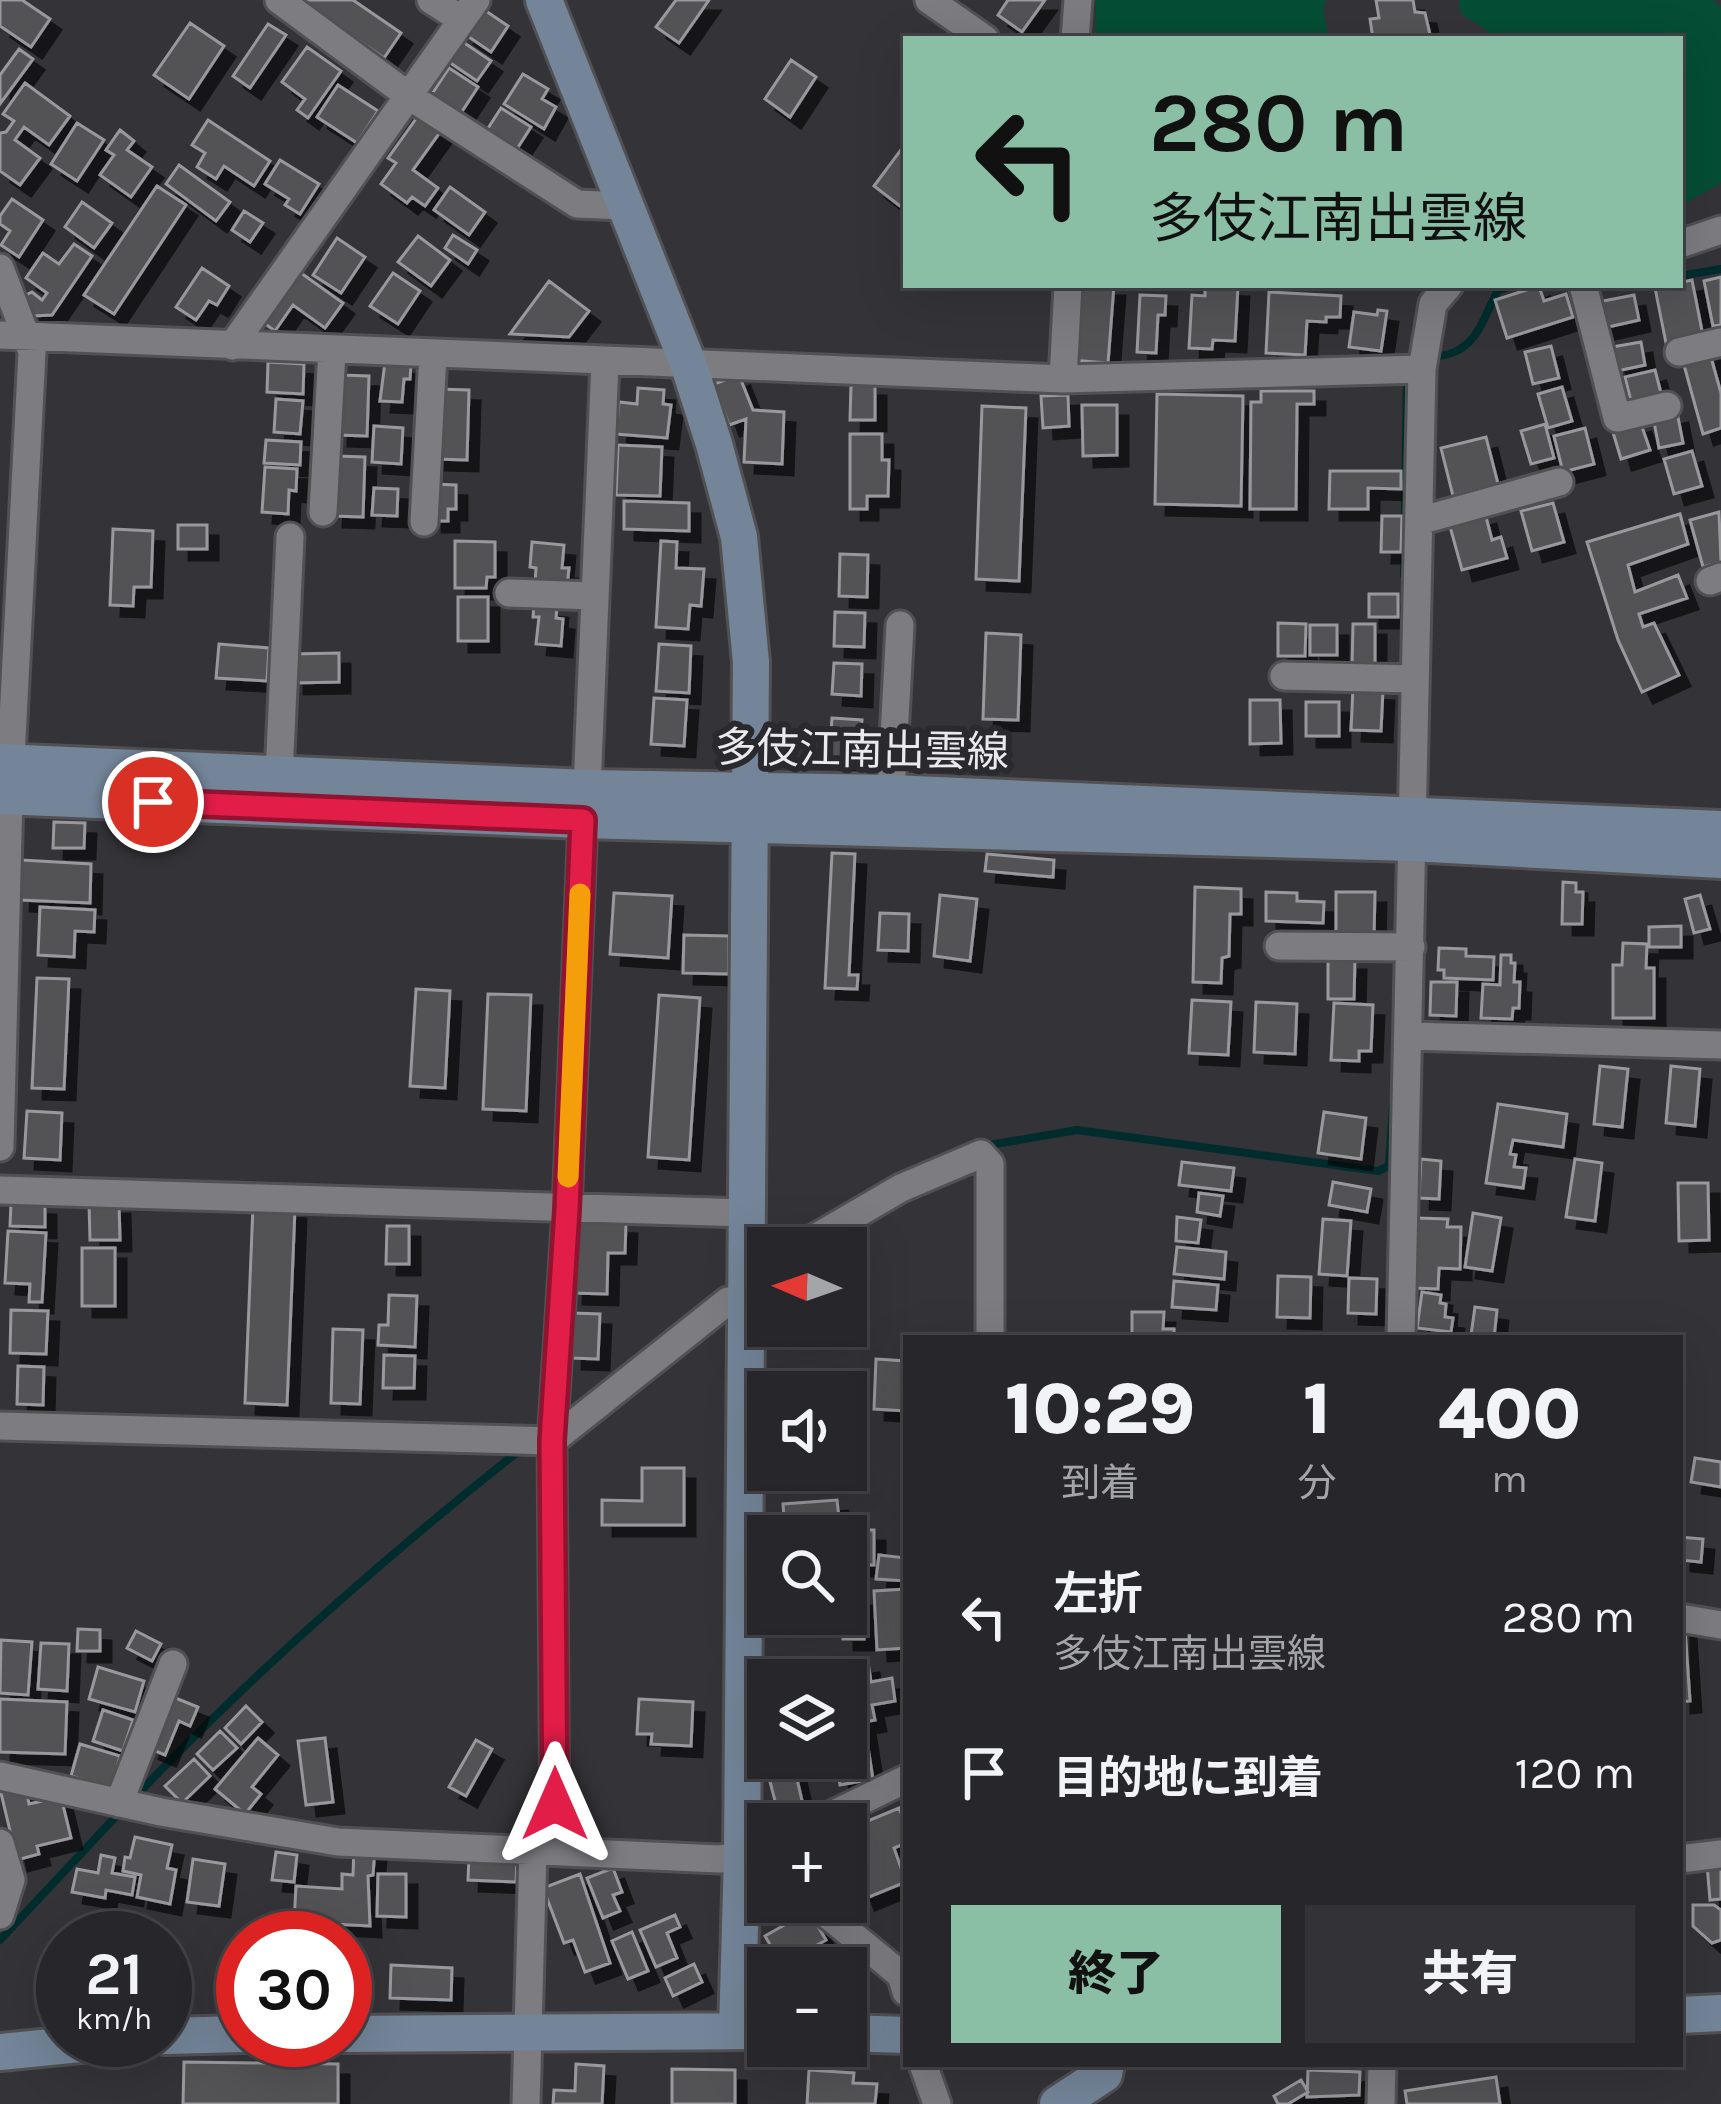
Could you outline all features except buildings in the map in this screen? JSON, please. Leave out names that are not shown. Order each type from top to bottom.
[{"type":"main road","points":[[544,0],[688,366],[739,537],[751,662],[748,1227]]},
{"type":"main road","name":"多伎江南出雲線","points":[[5,779],[279,775],[585,804]]},
{"type":"main road","name":"多伎江南出雲線","points":[[5,779],[585,804],[1413,828],[1721,829]]},
{"type":"main road","name":"多伎江南出雲線","points":[[747,808],[891,793],[1413,828],[1721,860]]},
{"type":"main road","points":[[754,1347],[759,1803]]},
{"type":"main road","points":[[1683,2015],[1721,2013]]},
{"type":"main road","points":[[372,2034],[747,2031]]},
{"type":"main road","points":[[867,2034],[903,2035]]},
{"type":"main road","points":[[0,2052],[36,2048]]},
{"type":"main road","points":[[1058,2104],[1103,2074],[1105,2067]]},
{"type":"street","points":[[279,0],[409,96],[577,204],[624,206]]},
{"type":"street","points":[[232,346],[469,10],[431,0]]},
{"type":"street","points":[[929,0],[981,36]]},
{"type":"street","points":[[1075,36],[1078,0]]},
{"type":"street","points":[[1683,243],[1721,230]]},
{"type":"street","points":[[0,268],[14,336],[32,352],[5,779],[0,1147]]},
{"type":"street","points":[[1063,379],[1068,288]]},
{"type":"street","points":[[1401,1335],[1422,368],[1433,304],[1446,288]]},
{"type":"street","points":[[1584,288],[1617,418],[1667,406]]},
{"type":"street","points":[[14,336],[1063,379],[1422,368]]},
{"type":"street","points":[[1679,352],[1721,342]]},
{"type":"street","points":[[323,512],[332,350]]},
{"type":"street","points":[[424,522],[433,354]]},
{"type":"street","points":[[526,2104],[544,1849],[552,1441],[567,1210],[605,362]]},
{"type":"street","points":[[1419,521],[1559,482]]},
{"type":"street","points":[[279,775],[290,537]]},
{"type":"street","points":[[509,593],[595,596]]},
{"type":"street","points":[[891,793],[899,625]]},
{"type":"street","points":[[1283,676],[1415,679]]},
{"type":"street","points":[[1279,946],[1411,947]]},
{"type":"street","points":[[1409,1036],[1721,1045]]},
{"type":"street","points":[[835,1227],[901,1189],[981,1154],[991,1165],[989,1335]]},
{"type":"street","points":[[0,1190],[747,1214]]},
{"type":"street","points":[[0,1426],[552,1441],[747,1284]]},
{"type":"street","points":[[1683,1619],[1721,1625]]},
{"type":"street","points":[[119,1803],[173,1664]]},
{"type":"street","points":[[0,1776],[119,1803],[338,1842],[747,1858]]},
{"type":"street","points":[[856,1803],[903,1780]]},
{"type":"street","points":[[0,1843],[10,1880],[0,1915]]},
{"type":"street","points":[[1683,1859],[1721,1855]]},
{"type":"street","points":[[838,1923],[903,1979]]},
{"type":"street","points":[[924,2067],[938,2104]]},
{"type":"street","points":[[1381,2104],[1382,2067]]},
{"type":"green space","points":[[1096,0],[1326,0],[1323,10],[1328,36],[1095,36]]},
{"type":"green space","points":[[1459,0],[1713,0],[1721,7],[1721,183],[1683,204],[1683,36],[1495,36],[1460,13]]},
{"type":"waterway","points":[[1683,275],[1721,269]]},
{"type":"waterway","points":[[1430,357],[1466,345],[1498,290],[1506,288]]},
{"type":"waterway","points":[[1404,575],[1407,374]]},
{"type":"waterway","points":[[984,1146],[1077,1130],[1378,1171],[1389,1166],[1393,1106]]},
{"type":"waterway","points":[[135,1797],[321,1617],[520,1450]]},
{"type":"waterway","points":[[0,1940],[120,1812]]},
{"type":"slow traffic","points":[[568,1177],[580,894]]},
{"type":"route","points":[[153,802],[583,820],[552,1441],[555,1804]]}]
